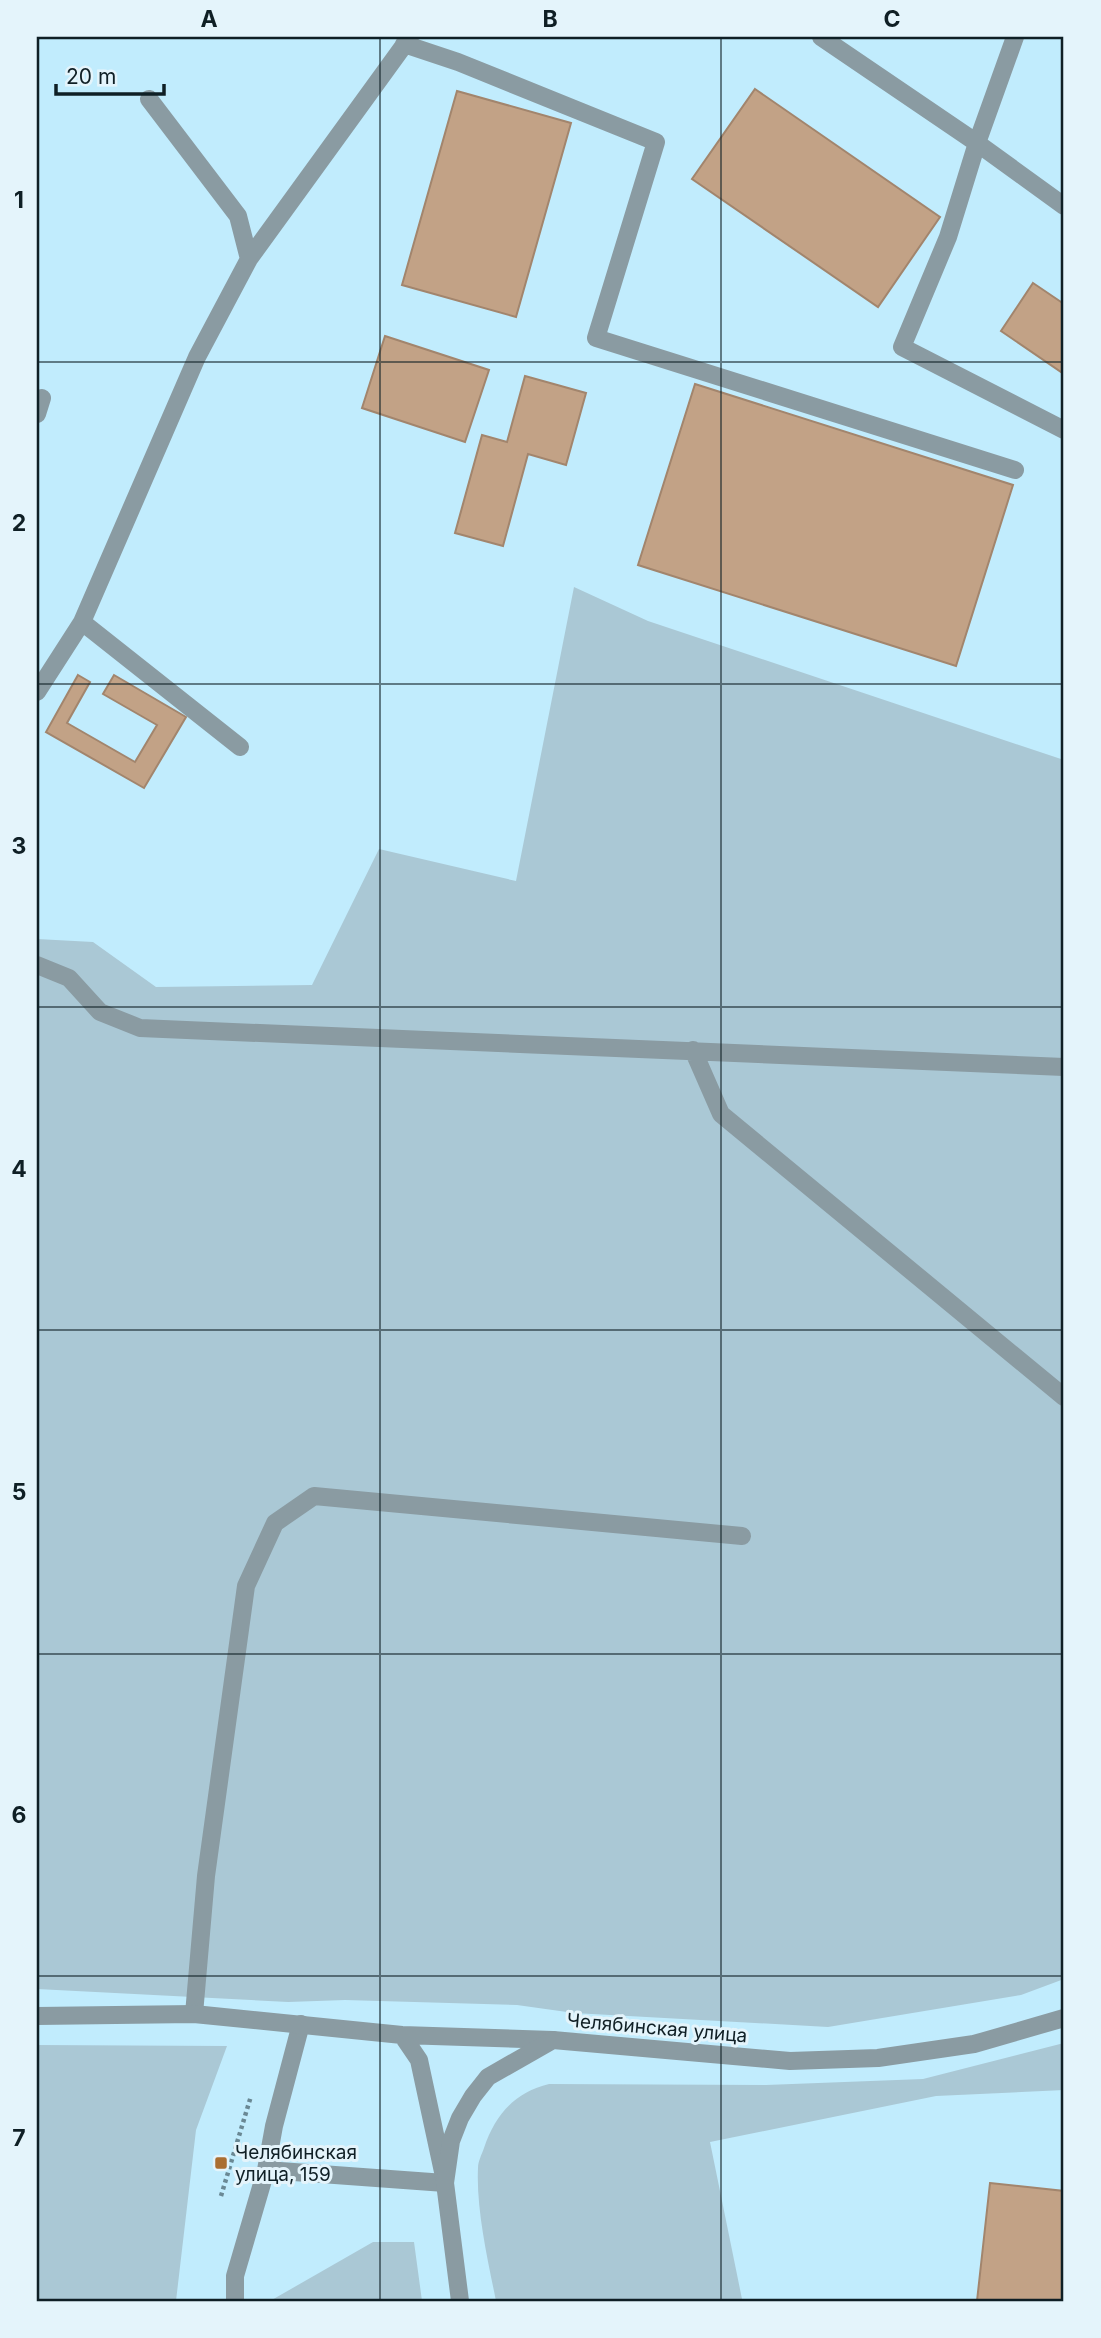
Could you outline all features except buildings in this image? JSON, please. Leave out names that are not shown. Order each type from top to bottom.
[{"type":"street","points":[[821,37],[1064,206]]},
{"type":"street","points":[[1014,37],[948,237],[902,347],[1064,430]]},
{"type":"street","points":[[37,692],[82,622],[197,357],[249,259],[407,40],[656,142],[596,338],[1015,470]]},
{"type":"street","points":[[149,99],[238,216],[249,259]]},
{"type":"street","points":[[82,622],[240,747]]},
{"type":"street","points":[[37,965],[69,978],[100,1012],[140,1028],[1064,1067]]},
{"type":"street","points":[[693,1050],[721,1114],[1064,1397]]},
{"type":"street","points":[[194,2014],[206,1876],[246,1586],[275,1523],[314,1496],[741,1536]]},
{"type":"street","points":[[37,2016],[194,2014],[402,2035],[553,2040]]},
{"type":"street","name":"Челябинская улица","points":[[460,2301],[445,2183],[452,2141],[460,2118],[488,2077],[553,2040],[790,2061],[878,2058],[974,2045],[1064,2018]]},
{"type":"street","points":[[235,2301],[235,2276],[266,2170],[274,2126],[301,2024]]},
{"type":"street","points":[[266,2170],[445,2183],[419,2060],[402,2035]]},
{"type":"path","points":[[221,2196],[254,2084]]},
{"type":"shaded area","points":[[574,587],[648,621],[1064,760],[1064,1979],[1021,1995],[828,2027],[574,2013],[517,2005],[345,2000],[288,2002],[37,1989],[37,939],[93,942],[156,987],[312,985],[379,849],[516,881]]},
{"type":"shaded area","points":[[1064,2043],[1064,2090],[936,2096],[710,2142],[744,2301],[496,2301],[481,2218],[479,2163],[500,2115],[516,2099],[537,2088],[549,2084],[766,2085],[923,2079]]},
{"type":"shaded area","points":[[37,2045],[227,2046],[196,2130],[176,2301],[37,2301]]},
{"type":"shaded area","points":[[373,2242],[414,2242],[422,2301],[270,2301]]},
{"type":"place","name":"Челябинская улица, 159","points":[[221,2163]]}]
